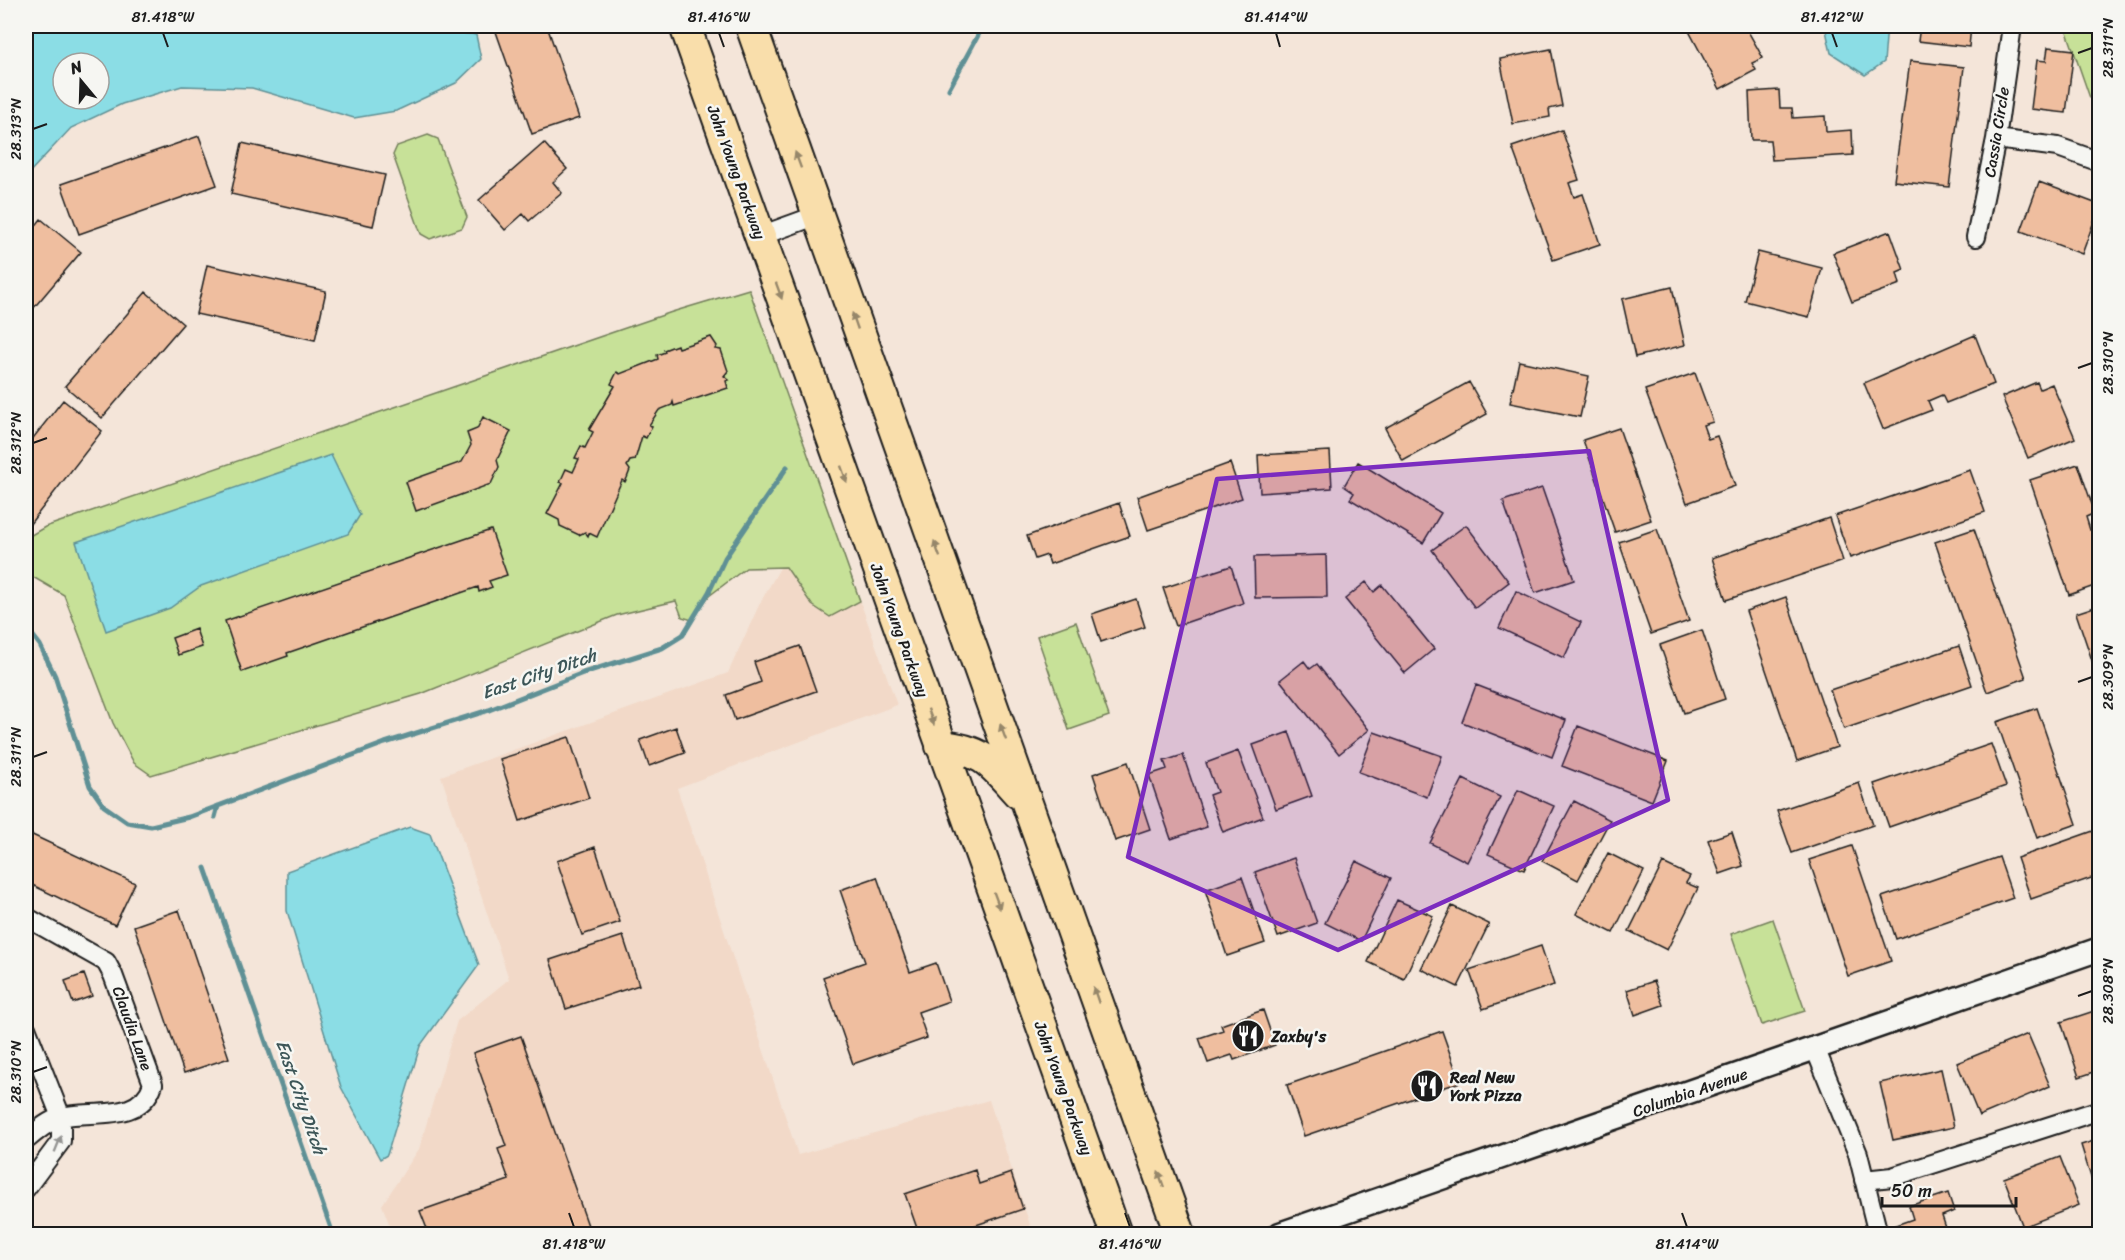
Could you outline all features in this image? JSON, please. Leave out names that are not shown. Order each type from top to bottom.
[{"type":"highway","name":"John Young Parkway","points":[[685,26],[1116,1234]]},
{"type":"highway","points":[[751,26],[1180,1234]]},
{"type":"highway","points":[[941,746],[966,748],[990,762],[1029,807]]},
{"type":"street","name":"Cassia Circle","points":[[1976,237],[1996,139],[2012,26]]},
{"type":"street","points":[[1996,139],[2058,147],[2100,162]]},
{"type":"street","points":[[759,236],[818,215]]},
{"type":"street","name":"Claudia Lane","points":[[26,917],[106,962],[113,975],[153,1084],[149,1096],[126,1109],[110,1114],[61,1117]]},
{"type":"street","name":"Columbia Avenue","points":[[1280,1234],[2100,949]]},
{"type":"street","points":[[26,1028],[61,1117],[61,1141],[26,1188]]},
{"type":"street","points":[[1815,1048],[1858,1154],[1878,1234]]},
{"type":"street","points":[[1864,1180],[1892,1177],[2100,1110]]},
{"type":"street","points":[[26,1140],[61,1117]]},
{"type":"street","points":[[26,1149],[43,1167]]},
{"type":"highlighted area","points":[[1589,451],[1668,800],[1338,950],[1128,857],[1217,479]]},
{"type":"shaded area","points":[[786,567],[829,617],[860,601],[897,705],[677,788],[798,1155],[989,1100],[1033,1234],[393,1234],[382,1205],[419,1149],[457,1021],[509,979],[441,776],[728,673],[760,603],[780,568]]},
{"type":"green space","points":[[2065,26],[2099,26],[2099,101],[2090,98]]},
{"type":"green space","points":[[428,135],[438,139],[467,217],[462,228],[430,239],[421,234],[393,155],[397,146]]},
{"type":"green space","points":[[749,289],[860,601],[830,617],[812,605],[786,567],[746,568],[709,596],[692,620],[682,617],[676,601],[617,615],[421,694],[151,775],[134,763],[113,723],[64,595],[26,573],[26,538],[45,527],[672,312]]},
{"type":"green space","points":[[1076,622],[1109,716],[1069,730],[1037,636]]},
{"type":"green space","points":[[1773,919],[1805,1011],[1762,1025],[1731,934]]},
{"type":"water","points":[[26,26],[421,26],[433,31],[476,35],[481,59],[456,83],[396,111],[354,118],[252,88],[182,86],[111,109],[111,51],[51,51],[51,111],[107,111],[71,128],[26,176]]},
{"type":"water","points":[[1825,26],[1887,26],[1884,62],[1865,75],[1831,53]]},
{"type":"water","points":[[331,455],[360,515],[348,534],[201,586],[170,608],[106,631],[76,542]]},
{"type":"water","points":[[410,827],[430,834],[479,965],[420,1046],[387,1155],[380,1159],[341,1087],[287,911],[287,871]]},
{"type":"building","points":[[494,26],[547,26],[579,118],[532,134]]},
{"type":"building","points":[[1699,26],[1745,26],[1763,58],[1752,63],[1756,70],[1720,89],[1689,31]]},
{"type":"building","points":[[1920,26],[1971,26],[1969,47],[1918,41]]},
{"type":"building","points":[[2048,47],[2074,50],[2066,113],[2031,109],[2037,60],[2046,61]]},
{"type":"building","points":[[1551,49],[1562,106],[1549,109],[1550,117],[1513,124],[1500,59]]},
{"type":"building","points":[[1910,61],[1964,67],[1949,187],[1894,181]]},
{"type":"building","points":[[1779,90],[1780,108],[1792,108],[1793,118],[1825,116],[1826,132],[1852,130],[1853,155],[1772,160],[1770,140],[1751,140],[1749,92]]},
{"type":"building","points":[[1562,130],[1579,180],[1569,183],[1574,197],[1583,194],[1600,244],[1553,260],[1512,147]]},
{"type":"building","points":[[199,136],[217,185],[79,234],[61,184]]},
{"type":"building","points":[[242,143],[385,175],[373,226],[231,194]]},
{"type":"building","points":[[544,143],[567,169],[553,182],[562,193],[529,221],[523,214],[505,230],[479,200]]},
{"type":"building","points":[[2039,182],[2100,205],[2082,254],[2021,231]]},
{"type":"building","points":[[41,219],[81,252],[26,317],[26,238]]},
{"type":"building","points":[[1890,231],[1904,270],[1897,273],[1900,284],[1852,302],[1833,253]]},
{"type":"building","points":[[1758,252],[1822,268],[1809,317],[1745,301]]},
{"type":"building","points":[[207,265],[326,291],[315,340],[196,314]]},
{"type":"building","points":[[1672,287],[1685,345],[1635,357],[1622,299]]},
{"type":"building","points":[[146,292],[183,324],[102,418],[65,386]]},
{"type":"building","points":[[1975,335],[1994,384],[1946,403],[1942,395],[1928,401],[1932,410],[1883,429],[1864,383]]},
{"type":"building","points":[[711,337],[717,346],[715,349],[721,350],[728,371],[724,376],[729,380],[726,381],[728,388],[674,406],[673,402],[672,405],[659,410],[649,425],[652,426],[646,438],[642,436],[635,460],[630,461],[627,466],[630,470],[627,478],[625,482],[622,480],[597,537],[589,533],[588,536],[585,532],[579,535],[560,526],[559,520],[547,514],[563,483],[560,482],[566,469],[573,472],[579,459],[575,458],[581,446],[585,448],[593,432],[589,430],[615,386],[611,384],[617,372],[620,374],[658,359],[657,355],[677,345],[678,348]]},
{"type":"building","points":[[1519,361],[1589,376],[1580,417],[1510,403]]},
{"type":"building","points":[[1695,373],[1713,422],[1703,425],[1708,439],[1717,436],[1735,486],[1687,503],[1645,390]]},
{"type":"building","points":[[1469,382],[1487,414],[1403,461],[1385,428]]},
{"type":"building","points":[[2037,382],[2040,389],[2052,384],[2075,438],[2028,458],[2002,397]]},
{"type":"building","points":[[63,400],[102,431],[26,529],[26,447]]},
{"type":"building","points":[[483,417],[511,431],[497,460],[499,467],[491,484],[416,511],[406,482],[462,462],[471,445],[467,433],[477,429]]},
{"type":"building","points":[[1619,428],[1651,520],[1615,532],[1583,440]]},
{"type":"building","points":[[1330,451],[1332,488],[1260,493],[1258,455]]},
{"type":"building","points":[[1358,462],[1441,513],[1423,543],[1350,499],[1354,493],[1344,486]]},
{"type":"building","points":[[1230,463],[1242,498],[1148,530],[1137,497]]},
{"type":"building","points":[[2078,464],[2095,513],[2086,517],[2090,530],[2100,527],[2100,584],[2069,595],[2030,480]]},
{"type":"building","points":[[1970,470],[1985,512],[1850,558],[1835,516]]},
{"type":"building","points":[[1542,488],[1574,580],[1535,593],[1503,501]]},
{"type":"building","points":[[1119,503],[1130,536],[1050,564],[1047,555],[1035,559],[1027,536]]},
{"type":"building","points":[[1829,518],[1843,561],[1726,600],[1712,558]]},
{"type":"building","points":[[1466,525],[1509,582],[1475,608],[1432,550]]},
{"type":"building","points":[[1657,529],[1689,621],[1651,634],[1619,542]]},
{"type":"building","points":[[1974,529],[2026,678],[1987,692],[1935,542]]},
{"type":"building","points":[[491,530],[507,575],[489,581],[492,587],[479,592],[478,587],[287,653],[288,656],[242,672],[225,621]]},
{"type":"building","points":[[1326,555],[1327,597],[1255,598],[1254,557]]},
{"type":"building","points":[[1231,566],[1243,603],[1176,626],[1163,588]]},
{"type":"building","points":[[1366,582],[1374,592],[1382,585],[1434,649],[1405,673],[1345,599]]},
{"type":"building","points":[[1516,591],[1581,622],[1564,658],[1499,628]]},
{"type":"building","points":[[1786,597],[1837,747],[1797,761],[1746,611]]},
{"type":"building","points":[[1136,599],[1145,627],[1101,642],[1092,614]]},
{"type":"building","points":[[2100,605],[2100,678],[2098,678],[2076,613]]},
{"type":"building","points":[[196,629],[202,647],[178,655],[172,638]]},
{"type":"building","points":[[1702,630],[1725,699],[1684,713],[1660,645]]},
{"type":"building","points":[[800,646],[816,691],[735,720],[726,695],[761,682],[754,662]]},
{"type":"building","points":[[1959,646],[1972,685],[1844,729],[1830,690]]},
{"type":"building","points":[[1304,661],[1310,669],[1317,664],[1369,730],[1339,754],[1280,680]]},
{"type":"building","points":[[1476,685],[1566,720],[1552,757],[1462,722]]},
{"type":"building","points":[[2037,708],[2077,824],[2037,838],[1997,722]]},
{"type":"building","points":[[1578,726],[1668,761],[1652,801],[1562,766]]},
{"type":"building","points":[[676,727],[685,753],[649,766],[640,740]]},
{"type":"building","points":[[1289,732],[1312,796],[1276,809],[1253,745]]},
{"type":"building","points":[[1374,732],[1442,756],[1427,797],[1359,772]]},
{"type":"building","points":[[569,737],[589,798],[520,821],[500,759]]},
{"type":"building","points":[[1991,744],[2006,786],[1889,827],[1874,784]]},
{"type":"building","points":[[1238,751],[1263,817],[1223,832],[1209,795],[1217,792],[1206,763]]},
{"type":"building","points":[[1183,755],[1207,827],[1171,839],[1149,775],[1167,769],[1164,761]]},
{"type":"building","points":[[1128,762],[1150,829],[1115,841],[1093,774]]},
{"type":"building","points":[[1463,779],[1500,797],[1467,862],[1430,843]]},
{"type":"building","points":[[1859,783],[1873,825],[1792,853],[1777,811]]},
{"type":"building","points":[[1518,790],[1554,806],[1524,870],[1488,854]]},
{"type":"building","points":[[1574,801],[1610,820],[1578,880],[1542,861]]},
{"type":"building","points":[[2096,830],[2100,840],[2100,875],[2031,899],[2017,858]]},
{"type":"building","points":[[26,832],[135,883],[115,925],[26,882]]},
{"type":"building","points":[[1732,832],[1743,866],[1720,874],[1708,840]]},
{"type":"building","points":[[1852,846],[1891,961],[1848,976],[1809,860]]},
{"type":"building","points":[[595,847],[620,922],[582,935],[557,861]]},
{"type":"building","points":[[1608,853],[1644,871],[1613,933],[1576,914]]},
{"type":"building","points":[[1999,857],[2013,898],[1896,939],[1882,897]]},
{"type":"building","points":[[1294,858],[1317,923],[1278,937],[1255,872]]},
{"type":"building","points":[[1356,861],[1391,878],[1361,941],[1325,923]]},
{"type":"building","points":[[1663,863],[1690,876],[1686,883],[1698,888],[1667,950],[1629,931]]},
{"type":"building","points":[[877,877],[910,972],[936,963],[949,1001],[918,1012],[927,1038],[853,1064],[823,977],[865,962],[840,890]]},
{"type":"building","points":[[1242,877],[1265,943],[1227,956],[1205,890]]},
{"type":"building","points":[[1397,900],[1433,916],[1404,979],[1368,962]]},
{"type":"building","points":[[1452,906],[1489,924],[1458,987],[1421,969]]},
{"type":"building","points":[[179,910],[229,1058],[184,1073],[134,926]]},
{"type":"building","points":[[623,936],[639,985],[566,1009],[550,960]]},
{"type":"building","points":[[1541,946],[1554,985],[1483,1009],[1469,970]]},
{"type":"building","points":[[84,974],[92,996],[73,1003],[65,981]]},
{"type":"building","points":[[1654,981],[1663,1005],[1635,1015],[1627,990]]},
{"type":"building","points":[[2100,1009],[2100,1070],[2079,1077],[2061,1022]]},
{"type":"building","points":[[1263,1010],[1275,1045],[1234,1060],[1232,1055],[1208,1063],[1199,1038],[1223,1030],[1221,1025]]},
{"type":"building","points":[[1442,1031],[1460,1082],[1304,1136],[1287,1085]]},
{"type":"building","points":[[2028,1034],[2050,1086],[1979,1116],[1957,1063]]},
{"type":"building","points":[[521,1036],[591,1234],[429,1234],[420,1211],[509,1180],[498,1149],[506,1146],[473,1053]]},
{"type":"building","points":[[1941,1069],[1954,1127],[1893,1140],[1880,1083]]},
{"type":"building","points":[[2100,1139],[2100,1200],[2098,1200],[2081,1145]]},
{"type":"building","points":[[2060,1157],[2079,1205],[2023,1227],[2004,1178]]},
{"type":"building","points":[[975,1170],[979,1184],[1011,1173],[1023,1209],[950,1234],[919,1234],[905,1194]]},
{"type":"building","points":[[1948,1193],[1954,1211],[1942,1216],[1948,1234],[1892,1234],[1890,1227],[1913,1219],[1909,1206]]},
{"type":"waterway","name":"East City Ditch","points":[[949,89],[983,26]]},
{"type":"waterway","name":"East City Ditch","points":[[26,627],[40,645],[55,676],[90,786],[104,806],[127,822],[151,826],[189,817],[385,743],[489,710],[583,673],[662,648],[683,635],[709,592],[725,558],[787,467]]},
{"type":"waterway","name":"East City Ditch","points":[[215,817],[218,806]]},
{"type":"waterway","name":"East City Ditch","points":[[205,868],[333,1234]]},
{"type":"place","name":"Zaxby's","points":[[1248,1036]]},
{"type":"place","name":"Real New York Pizza","points":[[1427,1086]]}]
